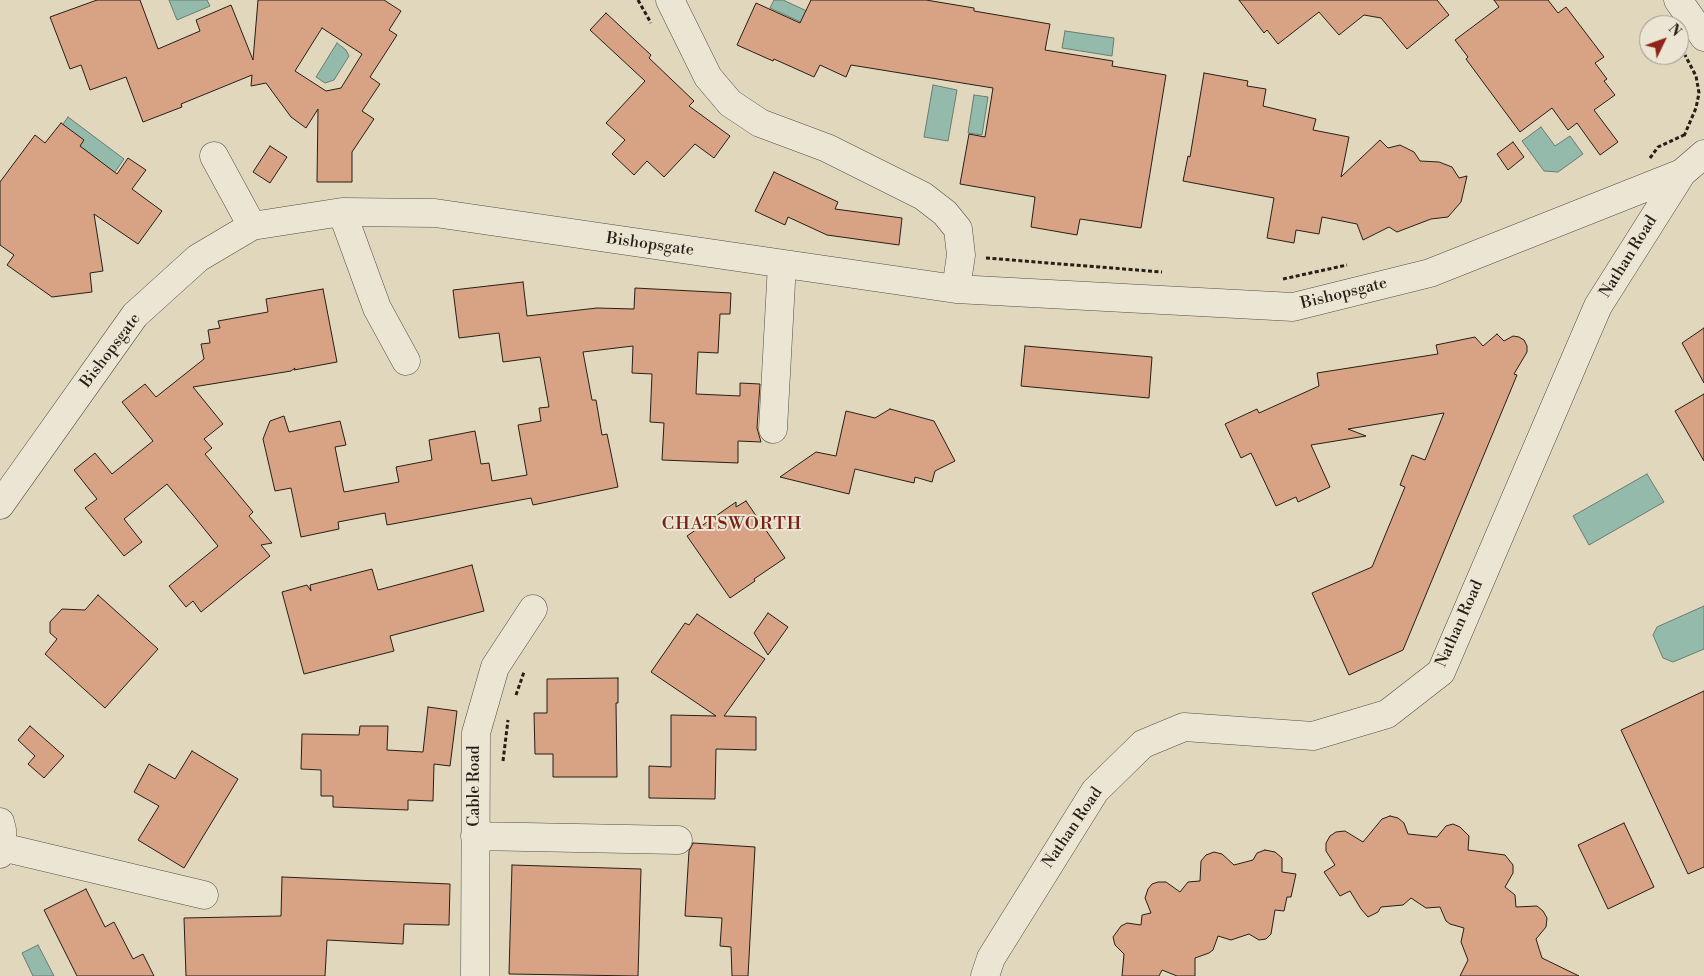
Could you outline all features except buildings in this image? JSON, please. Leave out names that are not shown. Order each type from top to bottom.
[{"type":"street","points":[[670,0],[708,77],[730,103],[760,123],[827,148],[923,196],[945,213],[958,229],[961,255],[956,289]]},
{"type":"street","points":[[1678,0],[1694,44]]},
{"type":"street","name":"Nathan Road","points":[[985,976],[991,958],[1095,791],[1143,744],[1184,727],[1313,736],[1387,714],[1441,672],[1598,306],[1682,173],[1695,149]]},
{"type":"street","points":[[214,156],[252,226]]},
{"type":"street","name":"Bishopsgate","points":[[0,505],[135,315],[198,258],[252,226],[342,212],[434,213],[956,289],[1293,306],[1430,273],[1682,173]]},
{"type":"street","points":[[342,212],[377,308],[406,362]]},
{"type":"street","points":[[773,429],[782,264]]},
{"type":"street","name":"Cable Road","points":[[475,976],[476,733],[495,667],[533,609]]},
{"type":"street","points":[[475,836],[678,840]]},
{"type":"street","points":[[1,841],[204,895]]},
{"type":"path","points":[[1649,160],[1658,147],[1684,136],[1696,108],[1699,93],[1694,44]]},
{"type":"path","points":[[1684,136],[1695,149]]},
{"type":"path","points":[[984,258],[1165,272]]},
{"type":"path","points":[[1282,280],[1355,263]]},
{"type":"path","points":[[515,696],[525,668]]},
{"type":"path","points":[[503,763],[509,714]]},
{"type":"shaded area","points":[[169,0],[207,0],[210,6],[177,20]]},
{"type":"shaded area","points":[[774,0],[783,0],[822,18],[816,29],[770,8]]},
{"type":"shaded area","points":[[1065,31],[1114,38],[1112,56],[1062,48]]},
{"type":"shaded area","points":[[337,43],[346,50],[349,56],[334,80],[325,83],[316,77]]},
{"type":"shaded area","points":[[933,85],[957,90],[948,141],[924,137]]},
{"type":"shaded area","points":[[974,95],[988,97],[982,135],[968,133]]},
{"type":"shaded area","points":[[68,117],[124,159],[110,179],[92,166],[97,159],[85,150],[80,157],[63,124]]},
{"type":"shaded area","points":[[1541,127],[1555,146],[1570,136],[1583,154],[1558,172],[1544,171],[1522,141]]},
{"type":"shaded area","points":[[1647,474],[1664,502],[1589,545],[1573,516]]},
{"type":"shaded area","points":[[1704,606],[1704,649],[1673,662],[1663,658],[1653,635],[1657,627]]},
{"type":"shaded area","points":[[38,945],[54,976],[33,976],[22,953]]},
{"type":"district","name":"CHATSWORTH","points":[[732,525]]}]
